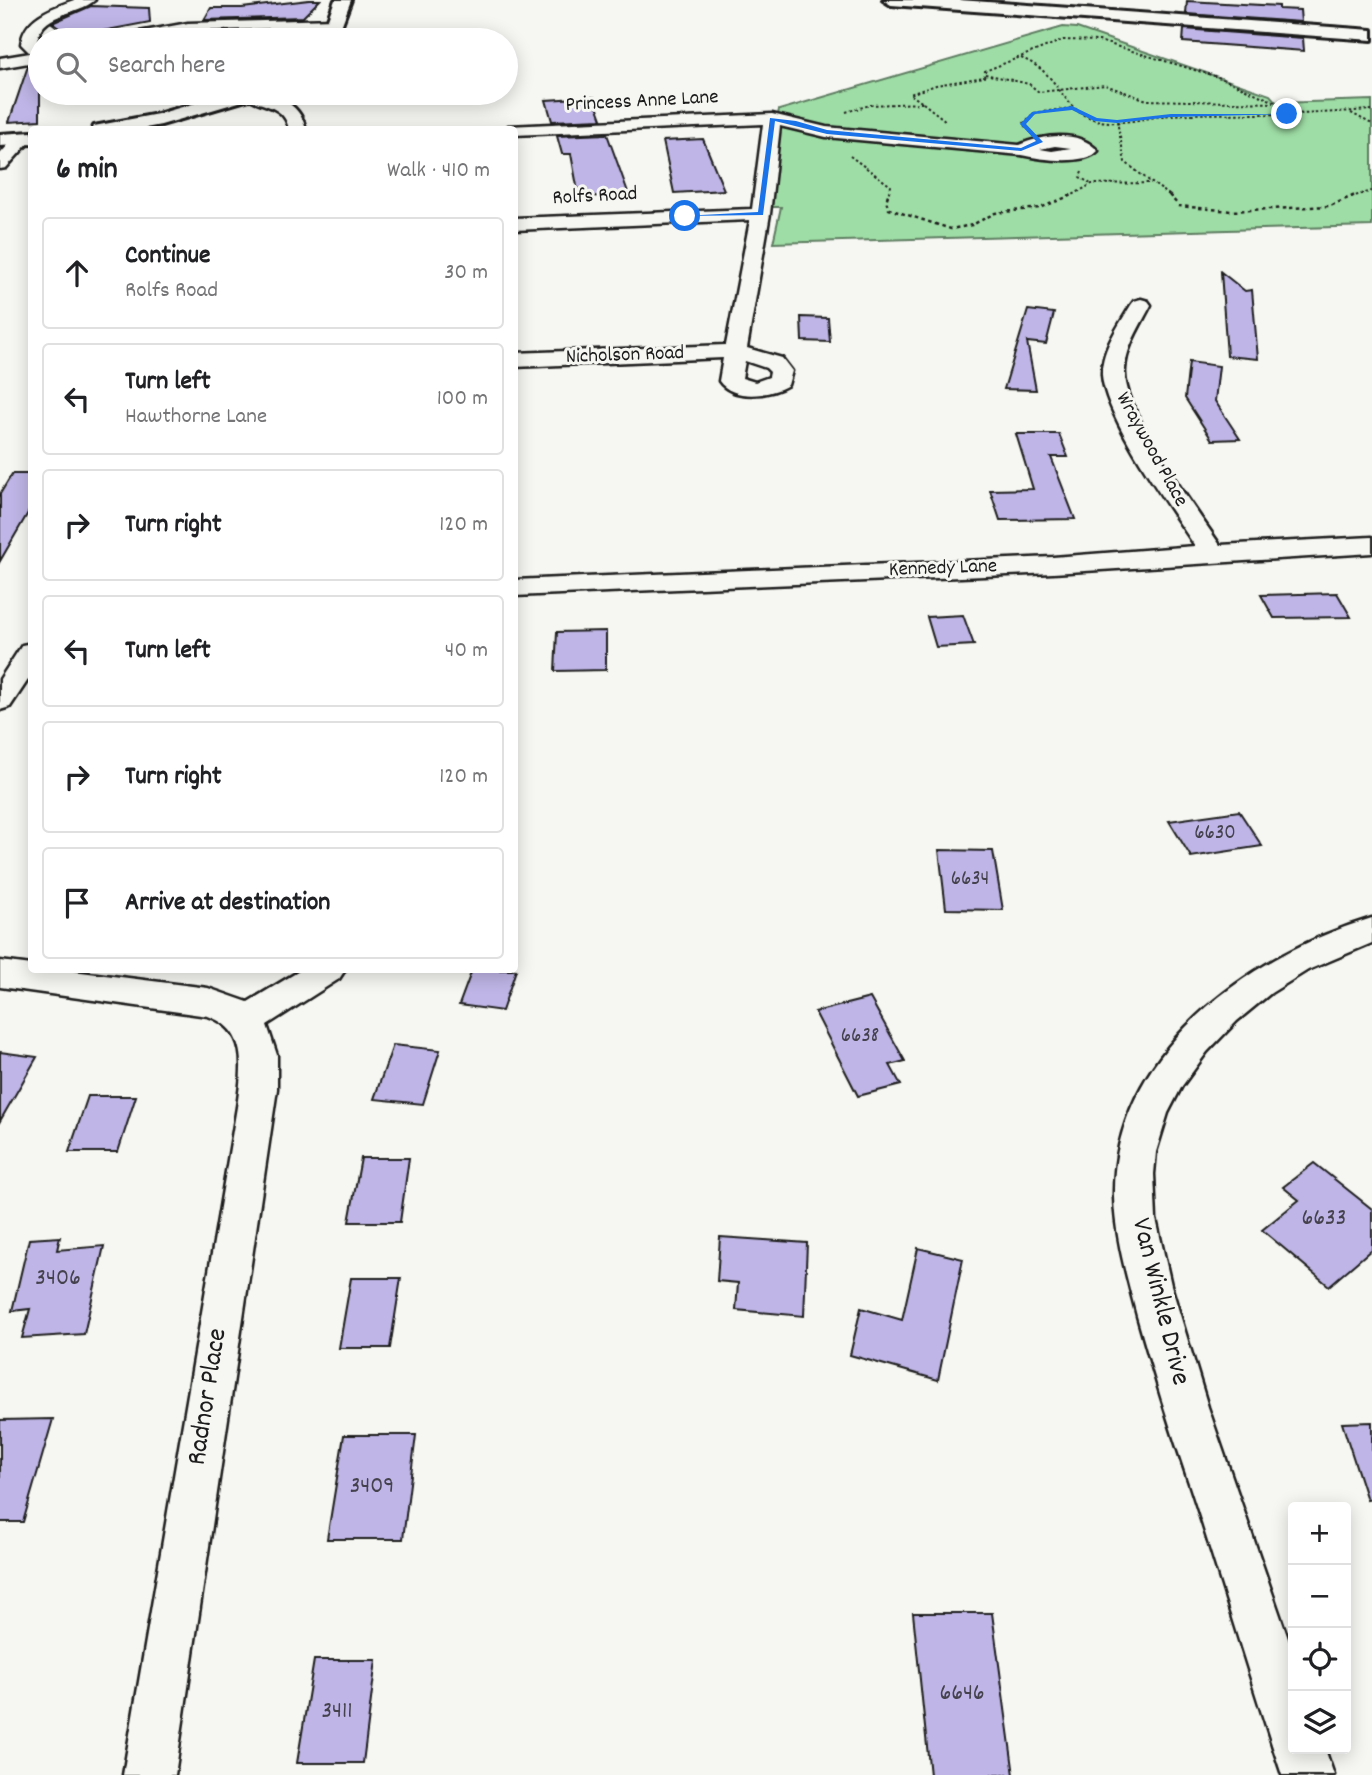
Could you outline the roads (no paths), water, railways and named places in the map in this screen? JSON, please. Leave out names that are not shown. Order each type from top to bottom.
[{"type":"street","points":[[34,28],[50,16],[88,0]]},
{"type":"street","points":[[333,28],[343,0]]},
{"type":"street","points":[[891,0],[1372,34]]},
{"type":"street","points":[[183,28],[335,23]]},
{"type":"street","points":[[0,63],[28,57]]},
{"type":"street","points":[[123,126],[161,119],[208,105]]},
{"type":"street","points":[[282,105],[296,119],[297,126]]},
{"type":"street","points":[[761,214],[772,119]]},
{"type":"street","name":"Princess Anne Lane","points":[[518,130],[772,119],[796,122],[819,130],[1021,149],[1052,156],[1088,152],[1071,143],[1040,142],[1021,149]]},
{"type":"street","points":[[0,140],[27,138]]},
{"type":"street","points":[[0,164],[27,138]]},
{"type":"street","name":"Rolfs Road","points":[[518,224],[761,214]]},
{"type":"street","name":"Nicholson Road","points":[[518,360],[734,351],[761,214]]},
{"type":"street","name":"Wraywood Place","points":[[1142,305],[1116,357],[1113,375],[1115,388],[1134,429],[1212,553]]},
{"type":"street","name":"Kennedy Lane","points":[[518,587],[1054,565],[1372,545]]},
{"type":"street","points":[[0,701],[28,657]]},
{"type":"street","name":"Van Winkle Drive","points":[[1288,1716],[1182,1396],[1142,1257],[1134,1202],[1137,1152],[1151,1106],[1172,1067],[1200,1034],[1241,998],[1287,967],[1330,944],[1372,930]]},
{"type":"street","points":[[0,974],[208,1002],[228,1008],[246,1021],[322,973]]},
{"type":"street","name":"Radnor Place","points":[[149,1775],[251,1138],[259,1061],[255,1032],[246,1021]]},
{"type":"street","points":[[1301,1754],[1308,1775]]}]
